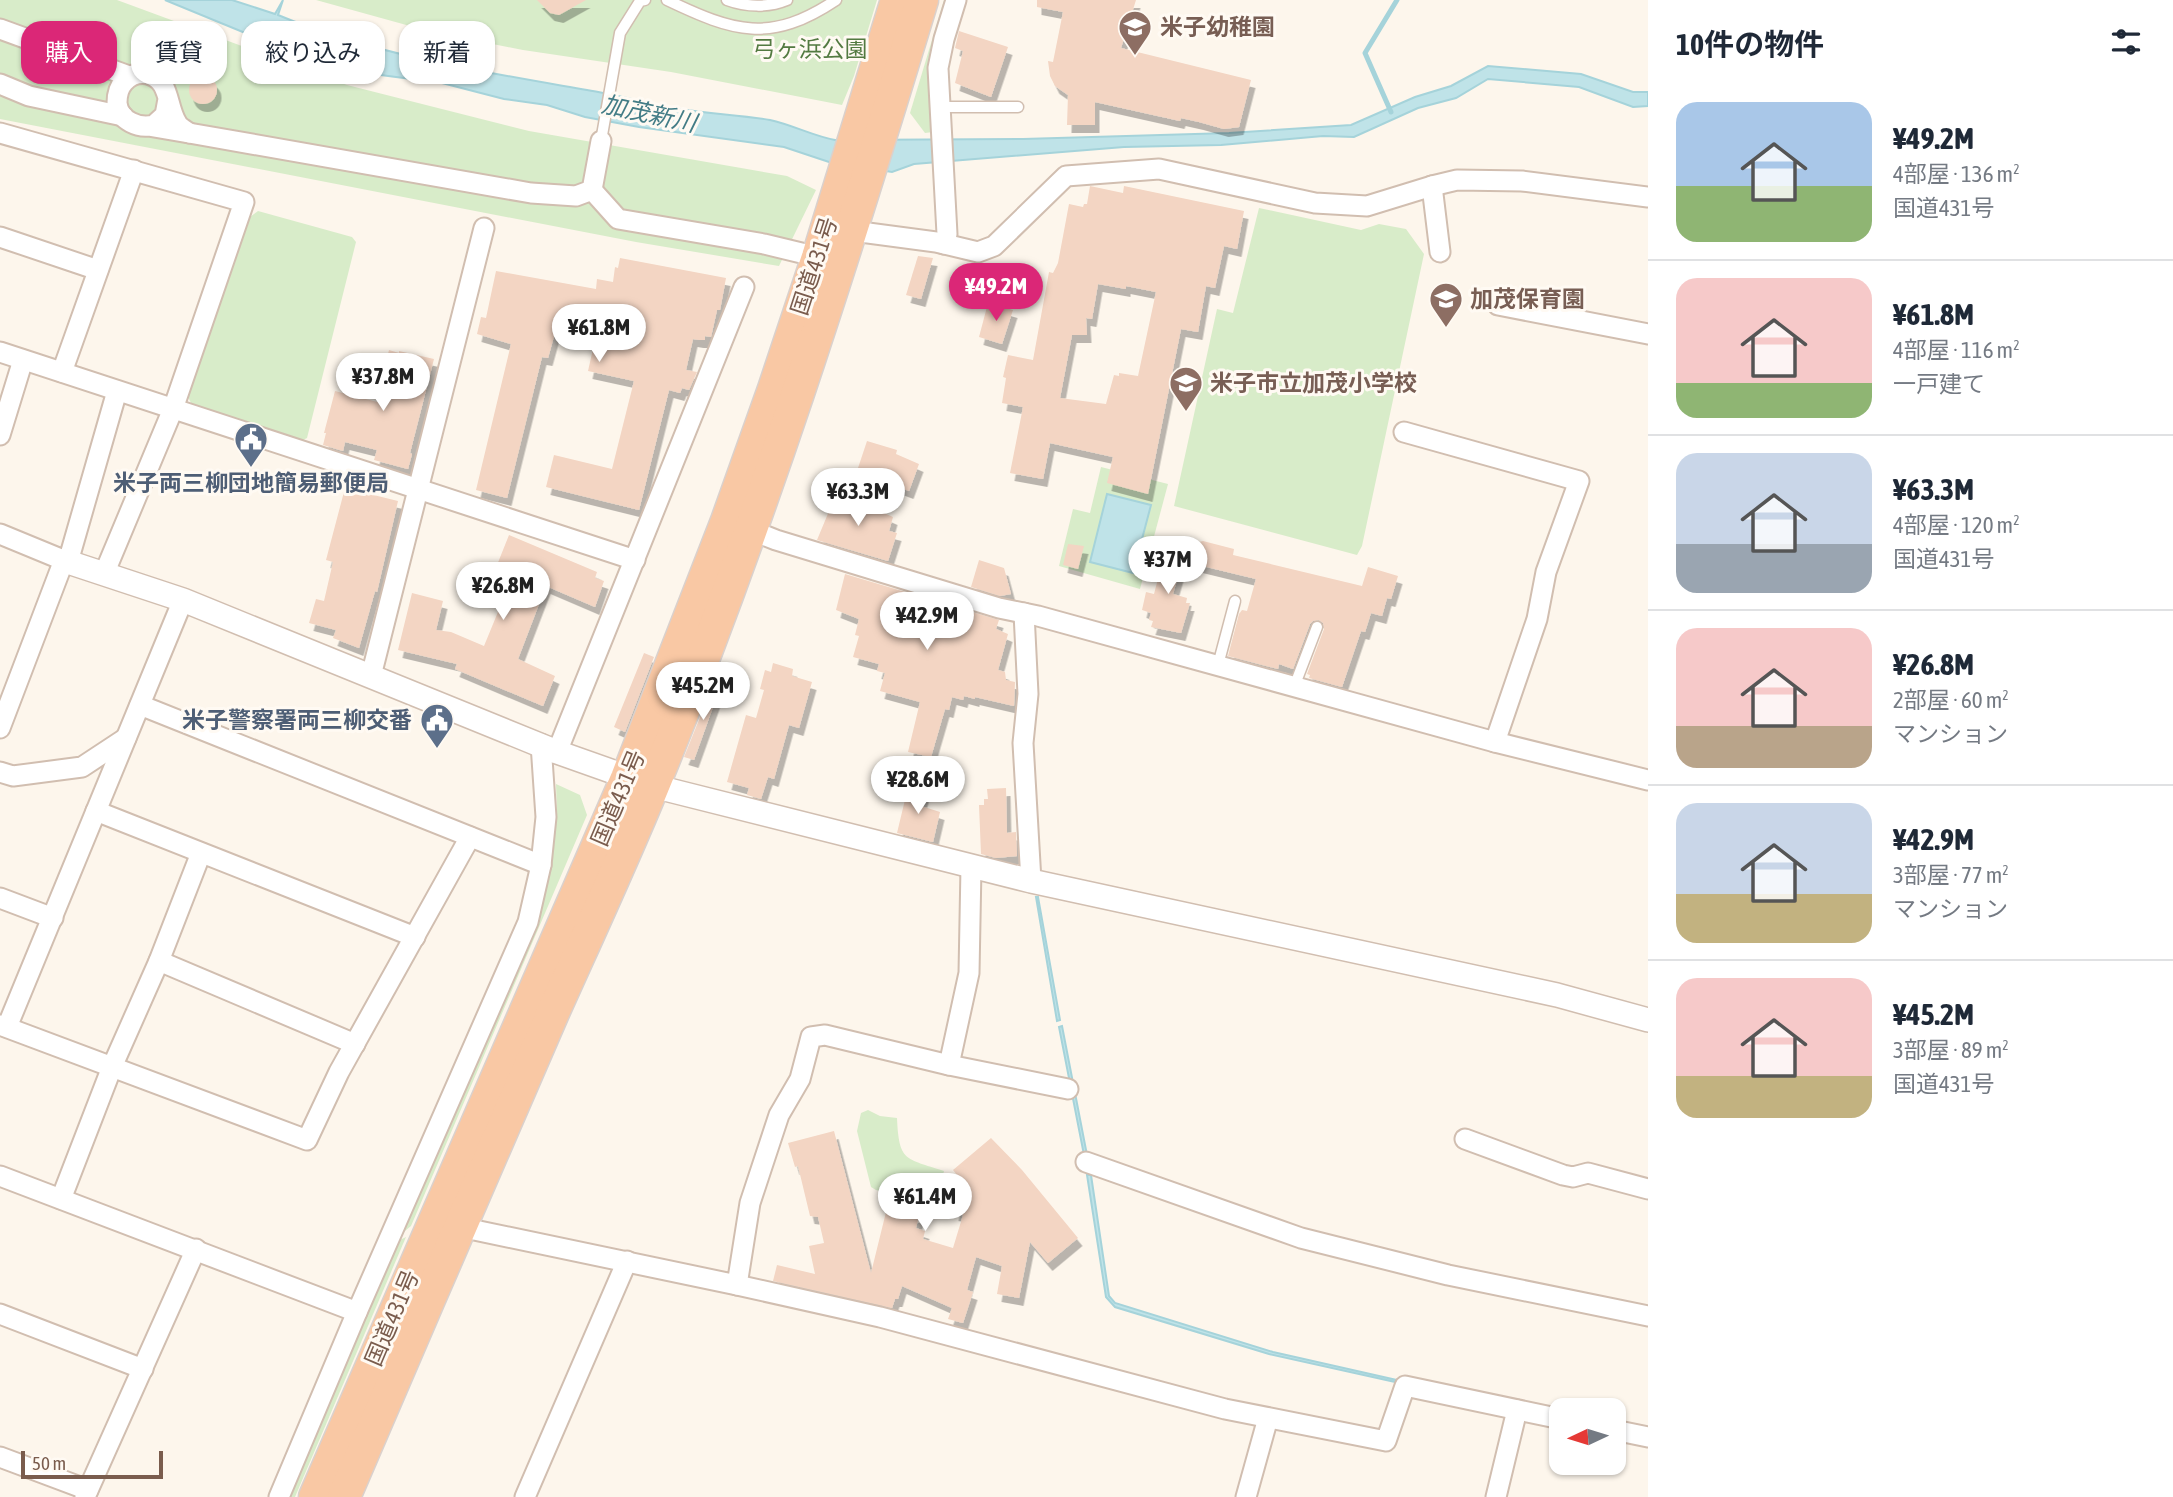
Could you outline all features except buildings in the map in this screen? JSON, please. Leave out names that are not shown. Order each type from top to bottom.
[{"type":"highway","name":"国道431号","points":[[315,1497],[640,782],[751,530],[849,212],[879,101],[897,0]]},
{"type":"highway","name":"国道431号","points":[[879,101],[922,0]]},
{"type":"highway","name":"国道431号","points":[[344,1497],[460,1227],[640,782],[818,257],[849,212]]},
{"type":"street","points":[[944,244],[947,234],[940,57],[956,0]]},
{"type":"street","points":[[0,29],[129,76]]},
{"type":"street","points":[[123,116],[117,104],[120,86],[129,76],[141,72],[153,75],[164,84],[177,124],[189,133]]},
{"type":"street","points":[[0,84],[29,96],[123,116],[136,126],[531,192],[576,196],[592,190]]},
{"type":"street","points":[[148,127],[165,115],[168,99]]},
{"type":"street","points":[[0,133],[244,202],[173,409],[104,574]]},
{"type":"street","points":[[592,190],[601,141]]},
{"type":"street","points":[[849,212],[944,244],[978,251],[994,246],[1066,176],[1159,169],[1315,203],[1367,206],[1457,180],[1522,181],[1648,197]]},
{"type":"street","points":[[62,372],[134,170]]},
{"type":"street","points":[[1432,186],[1440,252]]},
{"type":"street","points":[[592,190],[618,219],[764,244],[818,257]]},
{"type":"street","points":[[371,676],[484,228]]},
{"type":"street","points":[[0,237],[98,270]]},
{"type":"street","points":[[279,1497],[528,922],[541,865],[549,748],[635,560],[744,287]]},
{"type":"street","points":[[1498,305],[1648,334]]},
{"type":"street","points":[[0,352],[635,560]]},
{"type":"street","points":[[0,435],[23,360]]},
{"type":"street","points":[[0,728],[66,561],[117,391]]},
{"type":"street","points":[[1404,432],[1579,481],[1546,572],[1537,619],[1495,742]]},
{"type":"street","points":[[751,530],[999,608],[1495,742],[1648,780]]},
{"type":"street","points":[[0,534],[66,561],[183,600],[640,782],[971,867],[1557,995],[1648,1020]]},
{"type":"street","points":[[183,600],[53,918],[3,1026],[307,1140],[355,1044],[470,837]]},
{"type":"street","points":[[1024,613],[1028,694],[1023,743],[1031,881]]},
{"type":"street","points":[[140,705],[541,865]]},
{"type":"street","points":[[0,772],[13,776],[82,767],[126,738]]},
{"type":"street","points":[[96,811],[415,937]]},
{"type":"street","points":[[61,1199],[112,1067],[159,961],[201,853]]},
{"type":"street","points":[[949,1065],[969,973],[971,867]]},
{"type":"street","points":[[0,898],[53,918]]},
{"type":"street","points":[[159,961],[355,1044]]},
{"type":"street","points":[[737,1285],[750,1203],[779,1115],[800,1079],[811,1037],[825,1035],[949,1065],[1068,1089]]},
{"type":"street","points":[[1465,1139],[1563,1175],[1573,1177],[1588,1173],[1648,1189]]},
{"type":"street","points":[[1086,1162],[1301,1238],[1448,1275],[1648,1316]]},
{"type":"street","points":[[0,1176],[357,1312]]},
{"type":"street","points":[[460,1227],[880,1317],[1225,1409],[1386,1441],[1405,1386],[1549,1417]]},
{"type":"street","points":[[0,1457],[87,1494],[196,1249]]},
{"type":"street","points":[[525,1497],[627,1261]]},
{"type":"street","points":[[0,1314],[143,1369]]},
{"type":"street","points":[[1496,1497],[1517,1410]]},
{"type":"street","points":[[1246,1497],[1268,1418]]},
{"type":"street","points":[[1626,1432],[1648,1437]]},
{"type":"lane","points":[[601,141],[620,33],[640,1],[645,0]]},
{"type":"lane","points":[[667,0],[711,21],[741,29],[764,29],[787,25],[836,0]]},
{"type":"lane","points":[[727,0],[757,6],[776,5],[787,0]]},
{"type":"lane","points":[[940,107],[1018,107]]},
{"type":"lane","points":[[1218,666],[1235,601]]},
{"type":"lane","points":[[1294,687],[1317,627]]},
{"type":"green space","points":[[0,0],[117,0],[174,21],[131,21],[131,84],[227,84],[227,41],[241,46],[241,84],[344,84],[529,131],[787,176],[816,190],[779,266],[636,242],[0,119]]},
{"type":"green space","name":"弓ヶ浜公園","points":[[316,0],[877,0],[854,76],[842,105],[671,72],[495,44],[495,21],[399,23]]},
{"type":"green space","points":[[944,0],[947,0],[933,132],[925,133],[910,113]]},
{"type":"green space","points":[[1259,208],[1361,230],[1379,224],[1406,229],[1424,254],[1362,546],[1357,555],[1174,506],[1217,309],[1233,313]]},
{"type":"green space","points":[[258,211],[352,237],[356,242],[307,438],[299,442],[193,407],[188,397],[250,217]]},
{"type":"green space","points":[[1101,467],[1168,484],[1140,589],[1059,566],[1073,509],[1090,513]]},
{"type":"green space","points":[[556,784],[580,795],[587,815],[411,1226],[400,1235],[531,936],[549,879],[557,817]]},
{"type":"green space","points":[[868,1110],[880,1116],[897,1118],[902,1151],[913,1160],[944,1171],[937,1198],[926,1202],[871,1187],[857,1131],[861,1113]]},
{"type":"green space","points":[[406,1237],[295,1497],[287,1497],[396,1242]]},
{"type":"water","points":[[165,0],[232,0],[275,14],[283,0],[278,15],[294,21],[241,21],[241,31],[227,25],[227,21],[216,21]]},
{"type":"water","points":[[385,50],[399,54],[399,77],[385,76]]},
{"type":"water","name":"加茂新川","points":[[1488,66],[1581,74],[1633,92],[1648,92],[1648,106],[1633,107],[1579,87],[1488,79],[1456,98],[1418,108],[1354,137],[1323,136],[1221,145],[1124,147],[914,164],[892,172],[829,162],[784,147],[639,127],[585,117],[547,105],[504,99],[446,84],[495,84],[495,74],[691,111],[770,120],[835,140],[1023,139],[1229,133],[1351,125],[1415,97],[1451,86]]},
{"type":"water","points":[[1107,494],[1151,505],[1133,573],[1090,562]]},
{"type":"water","points":[[1036,897],[1060,1020],[1057,1021]]},
{"type":"water","points":[[1062,1026],[1087,1155],[1084,1155],[1059,1027]]},
{"type":"water","points":[[1087,1175],[1091,1175],[1109,1296],[1115,1303],[1273,1352],[1401,1381],[1400,1383],[1269,1354],[1115,1307],[1106,1297]]},
{"type":"waterway","points":[[1391,112],[1365,53],[1397,0]]},
{"type":"place","name":"米子幼稚園","points":[[1135,57]]},
{"type":"place","name":"加茂保育園","points":[[1446,329]]},
{"type":"place","name":"米子市立加茂小学校","points":[[1186,413]]},
{"type":"place","name":"米子両三柳団地簡易郵便局","points":[[251,469]]},
{"type":"place","name":"米子警察署両三柳交番","points":[[437,750]]}]
